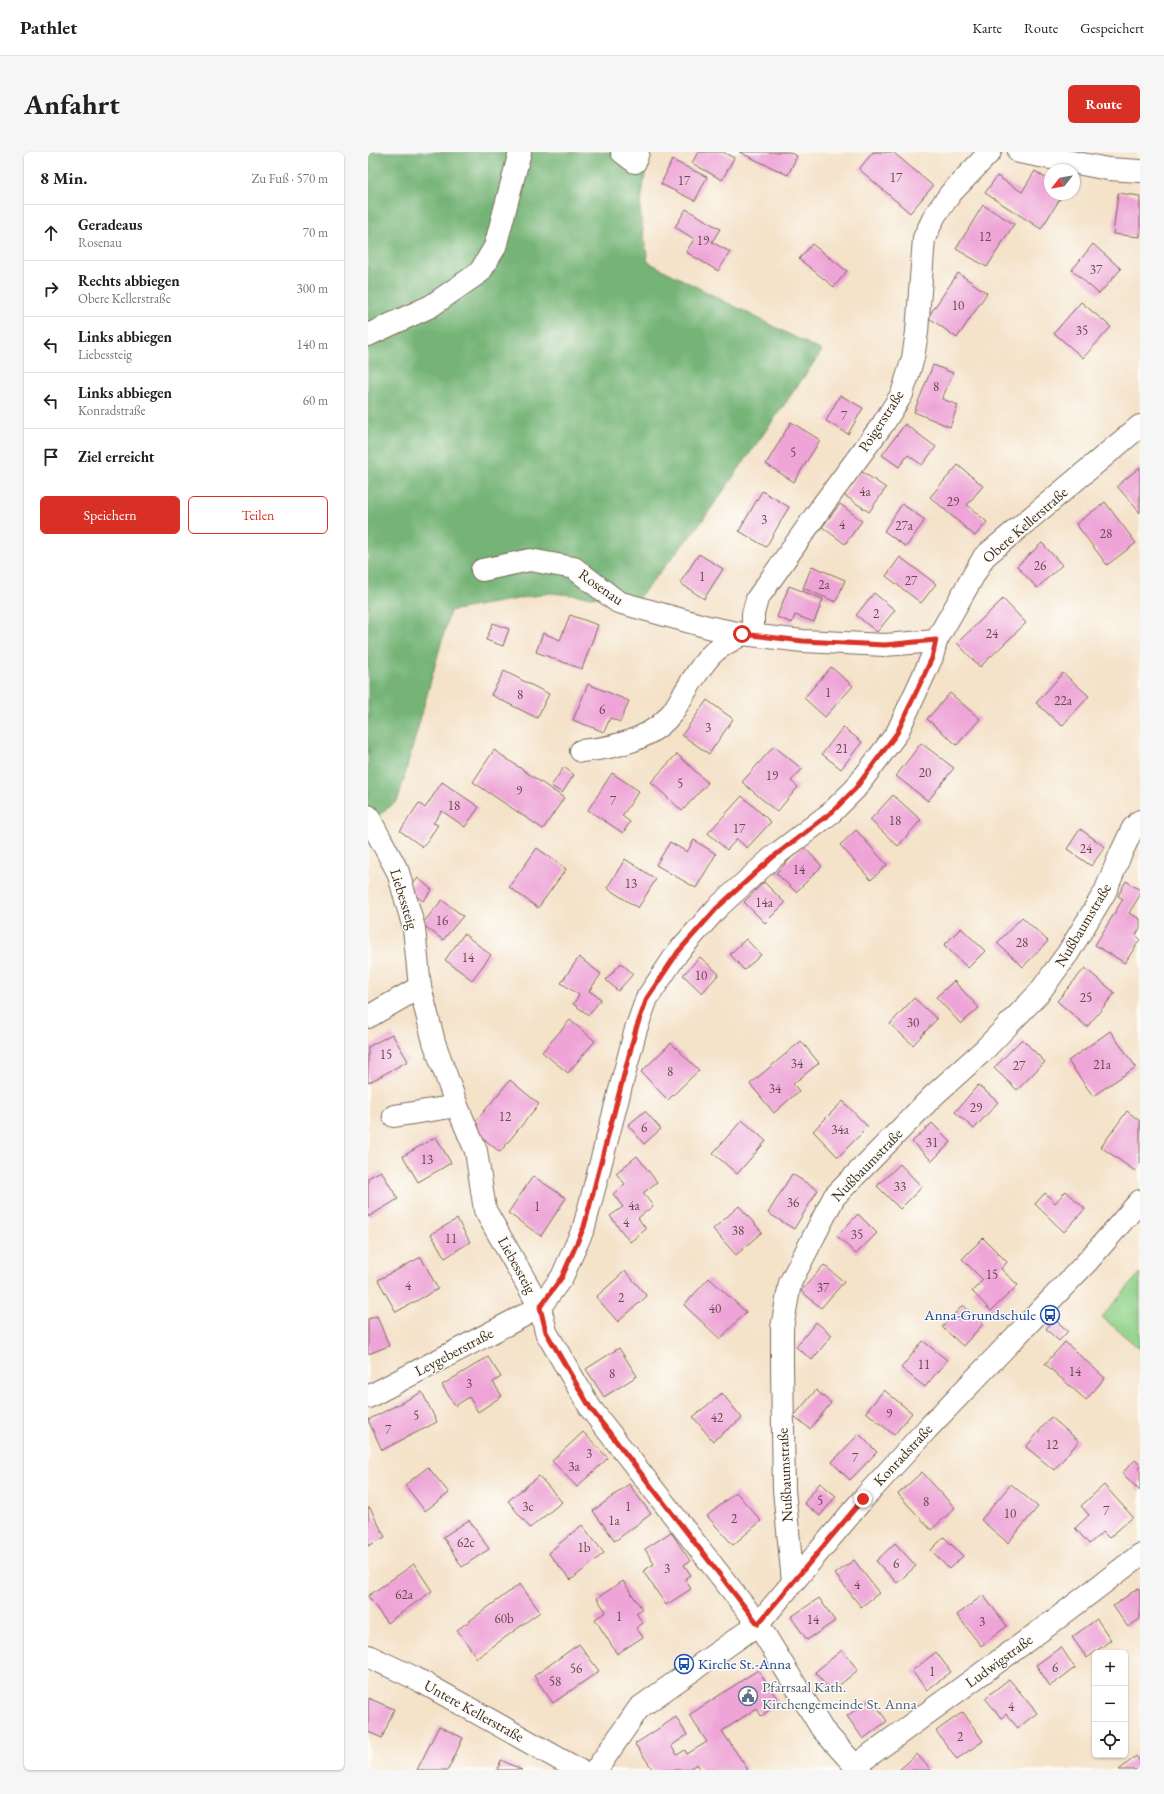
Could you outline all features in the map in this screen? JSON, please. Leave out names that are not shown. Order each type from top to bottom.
[{"type":"street","points":[[368,335],[432,306],[480,272],[495,247],[520,152]]},
{"type":"street","points":[[622,152],[635,162],[638,152]]},
{"type":"street","name":"Poigerstraße","points":[[748,635],[757,599],[825,502],[883,424],[902,394],[913,358],[917,332],[924,238],[935,215],[951,193],[990,152]]},
{"type":"street","points":[[1019,152],[1108,169],[1140,171]]},
{"type":"street","name":"Obere Kellerstraße","points":[[540,1307],[562,1277],[584,1227],[636,1029],[647,998],[678,952],[717,908],[773,857],[832,812],[855,789],[897,733],[932,658],[936,640],[984,557],[1140,426]]},
{"type":"street","name":"Rosenau","points":[[482,570],[530,560],[574,568],[618,602],[708,627],[748,635],[803,641],[885,645],[936,640]]},
{"type":"street","points":[[581,751],[605,748],[633,740],[657,727],[672,712],[714,652],[748,635]]},
{"type":"street","name":"Liebessteig","points":[[368,816],[398,872],[414,928],[420,987],[434,1042],[456,1106],[476,1151],[485,1210],[540,1307],[546,1332],[591,1409],[758,1624],[822,1730],[857,1768]]},
{"type":"street","name":"Nußbaumstraße","points":[[793,1582],[784,1490],[782,1367],[782,1328],[790,1283],[834,1196],[934,1095],[984,1050],[1039,992],[1068,953],[1105,892],[1121,852],[1134,828],[1140,821]]},
{"type":"street","points":[[368,1017],[420,987]]},
{"type":"street","points":[[394,1116],[456,1106]]},
{"type":"street","name":"Konradstraße","points":[[596,1770],[639,1708],[758,1624],[884,1476],[1118,1229],[1140,1201]]},
{"type":"street","name":"Leygeberstraße","points":[[368,1398],[540,1307]]},
{"type":"street","name":"Ludwigstraße","points":[[857,1768],[1140,1555]]},
{"type":"street","name":"Untere Kellerstraße","points":[[368,1656],[415,1678],[579,1770]]},
{"type":"green space","points":[[368,152],[648,152],[640,210],[648,262],[822,351],[700,524],[636,601],[550,593],[450,611],[398,800],[368,824]]},
{"type":"green space","points":[[1140,1273],[1140,1349],[1102,1317]]},
{"type":"building","points":[[698,152],[723,152],[734,158],[722,180],[692,163]]},
{"type":"building","points":[[739,152],[789,152],[797,156],[788,175]]},
{"type":"building","points":[[873,152],[893,152],[933,186],[910,213],[859,169]]},
{"type":"building","points":[[672,160],[707,177],[695,201],[661,184]]},
{"type":"building","points":[[1035,171],[1044,177],[1044,200],[1059,200],[1041,229],[985,193],[997,176],[1022,192]]},
{"type":"building","points":[[1118,193],[1140,196],[1140,237],[1113,234]]},
{"type":"building","points":[[983,205],[1014,224],[987,267],[956,249]]},
{"type":"building","points":[[686,209],[720,229],[712,242],[730,252],[718,271],[686,252],[694,239],[675,227]]},
{"type":"building","points":[[812,244],[847,271],[834,287],[799,259]]},
{"type":"building","points":[[1093,244],[1121,269],[1099,294],[1072,270]]},
{"type":"building","points":[[958,273],[987,293],[957,338],[928,317]]},
{"type":"building","points":[[1081,302],[1111,327],[1083,358],[1054,333]]},
{"type":"building","points":[[933,365],[953,373],[942,399],[958,405],[950,427],[914,412]]},
{"type":"building","points":[[840,395],[863,408],[848,434],[826,421]]},
{"type":"building","points":[[791,422],[820,440],[794,482],[766,464]]},
{"type":"building","points":[[905,424],[936,447],[922,465],[908,455],[899,467],[882,455]]},
{"type":"building","points":[[958,465],[983,486],[967,505],[987,522],[975,536],[930,497]]},
{"type":"building","points":[[1140,467],[1140,513],[1117,486]]},
{"type":"building","points":[[861,471],[886,488],[869,512],[844,495]]},
{"type":"building","points":[[762,491],[789,507],[766,547],[739,531]]},
{"type":"building","points":[[1105,502],[1136,543],[1107,565],[1076,524]]},
{"type":"building","points":[[840,504],[862,521],[845,544],[822,527]]},
{"type":"building","points":[[902,504],[925,520],[906,547],[884,531]]},
{"type":"building","points":[[1042,543],[1062,565],[1037,588],[1017,566]]},
{"type":"building","points":[[699,554],[723,569],[704,599],[680,583]]},
{"type":"building","points":[[900,557],[936,584],[921,603],[886,576]]},
{"type":"building","points":[[812,566],[845,580],[836,602],[803,588]]},
{"type":"building","points":[[789,586],[823,599],[814,622],[795,615],[792,623],[777,617]]},
{"type":"building","points":[[874,593],[895,610],[877,632],[856,615]]},
{"type":"building","points":[[1003,599],[1026,623],[980,667],[957,643]]},
{"type":"building","points":[[570,615],[598,625],[582,669],[536,652],[543,633],[560,640]]},
{"type":"building","points":[[493,623],[509,629],[503,646],[486,640]]},
{"type":"building","points":[[831,667],[853,686],[825,717],[804,698]]},
{"type":"building","points":[[504,671],[549,694],[537,718],[491,695]]},
{"type":"building","points":[[1063,673],[1089,696],[1062,726],[1036,703]]},
{"type":"building","points":[[588,684],[629,701],[620,722],[610,718],[604,732],[573,720]]},
{"type":"building","points":[[950,693],[980,719],[957,745],[927,719]]},
{"type":"building","points":[[707,700],[733,719],[709,754],[682,735]]},
{"type":"building","points":[[843,727],[862,742],[841,769],[822,754]]},
{"type":"building","points":[[921,743],[954,768],[928,801],[896,776]]},
{"type":"building","points":[[774,746],[802,769],[791,781],[798,787],[777,812],[742,782]]},
{"type":"building","points":[[494,750],[564,798],[543,829],[473,782]]},
{"type":"building","points":[[677,754],[708,783],[682,811],[651,782]]},
{"type":"building","points":[[564,767],[574,775],[562,793],[551,786]]},
{"type":"building","points":[[612,773],[639,791],[622,816],[630,822],[623,833],[588,810]]},
{"type":"building","points":[[442,782],[479,807],[465,827],[442,811],[433,823],[438,825],[423,847],[400,831],[419,803],[425,808]]},
{"type":"building","points":[[893,795],[921,820],[898,846],[870,820]]},
{"type":"building","points":[[742,796],[771,822],[747,848],[737,839],[727,850],[708,833]]},
{"type":"building","points":[[1080,829],[1105,847],[1091,866],[1067,849]]},
{"type":"building","points":[[856,830],[887,865],[871,880],[840,845]]},
{"type":"building","points":[[694,840],[716,854],[696,888],[656,865],[670,842],[687,852]]},
{"type":"building","points":[[803,846],[822,866],[796,892],[776,873]]},
{"type":"building","points":[[537,848],[566,869],[538,908],[509,887]]},
{"type":"building","points":[[625,859],[656,879],[638,908],[607,888]]},
{"type":"building","points":[[418,878],[432,890],[423,901],[408,890]]},
{"type":"building","points":[[1126,881],[1140,890],[1140,895],[1129,913],[1140,919],[1140,928],[1136,935],[1140,939],[1125,963],[1095,945],[1123,899],[1118,896]]},
{"type":"building","points":[[764,882],[785,903],[765,923],[744,902]]},
{"type":"building","points":[[442,900],[463,916],[443,940],[422,924]]},
{"type":"building","points":[[1022,917],[1048,941],[1023,967],[997,943]]},
{"type":"building","points":[[961,928],[985,951],[968,968],[944,945]]},
{"type":"building","points":[[464,934],[491,955],[472,980],[445,960]]},
{"type":"building","points":[[746,939],[761,955],[744,970],[730,954]]},
{"type":"building","points":[[579,957],[601,974],[589,991],[601,999],[589,1015],[573,1004],[579,995],[561,983]]},
{"type":"building","points":[[700,957],[719,974],[702,993],[683,975]]},
{"type":"building","points":[[621,963],[633,974],[618,991],[606,980]]},
{"type":"building","points":[[1085,968],[1115,993],[1087,1027],[1057,1001]]},
{"type":"building","points":[[954,981],[979,1008],[961,1024],[936,997]]},
{"type":"building","points":[[914,998],[937,1019],[913,1045],[890,1024]]},
{"type":"building","points":[[570,1020],[595,1041],[568,1073],[542,1052]]},
{"type":"building","points":[[1110,1031],[1136,1067],[1093,1096],[1068,1061]]},
{"type":"building","points":[[392,1034],[408,1061],[368,1083],[368,1047]]},
{"type":"building","points":[[1022,1039],[1045,1062],[1017,1090],[994,1068]]},
{"type":"building","points":[[801,1041],[819,1063],[793,1084],[799,1091],[774,1113],[750,1084]]},
{"type":"building","points":[[671,1043],[699,1070],[668,1100],[641,1072]]},
{"type":"building","points":[[510,1080],[539,1104],[500,1152],[470,1128]]},
{"type":"building","points":[[978,1085],[998,1102],[974,1129],[955,1112]]},
{"type":"building","points":[[843,1101],[868,1127],[838,1157],[813,1131]]},
{"type":"building","points":[[645,1111],[661,1129],[644,1144],[628,1125]]},
{"type":"building","points":[[1127,1111],[1140,1121],[1140,1163],[1135,1171],[1101,1147]]},
{"type":"building","points":[[742,1120],[766,1141],[737,1174],[713,1153]]},
{"type":"building","points":[[932,1123],[951,1142],[932,1161],[912,1142]]},
{"type":"building","points":[[436,1137],[451,1163],[418,1182],[403,1156]]},
{"type":"building","points":[[637,1156],[657,1182],[643,1193],[653,1206],[638,1218],[646,1229],[630,1242],[610,1216],[623,1207],[613,1194],[625,1184],[616,1173]]},
{"type":"building","points":[[900,1164],[922,1187],[900,1209],[877,1186]]},
{"type":"building","points":[[381,1171],[398,1199],[368,1217],[368,1178]]},
{"type":"building","points":[[792,1174],[818,1190],[794,1229],[768,1213]]},
{"type":"building","points":[[533,1176],[566,1198],[541,1236],[508,1213]]},
{"type":"building","points":[[1066,1191],[1085,1209],[1064,1232],[1035,1204],[1045,1193],[1055,1203]]},
{"type":"building","points":[[739,1206],[762,1232],[736,1255],[713,1229]]},
{"type":"building","points":[[858,1214],[877,1233],[856,1254],[837,1236]]},
{"type":"building","points":[[457,1219],[470,1242],[445,1258],[431,1234]]},
{"type":"building","points":[[983,1238],[1007,1262],[1001,1269],[1018,1285],[991,1311],[972,1291],[983,1280],[962,1259]]},
{"type":"building","points":[[421,1257],[438,1289],[396,1312],[378,1280]]},
{"type":"building","points":[[824,1265],[844,1282],[821,1308],[801,1291]]},
{"type":"building","points":[[625,1271],[647,1296],[618,1322],[596,1297]]},
{"type":"building","points":[[709,1278],[746,1312],[720,1339],[684,1305]]},
{"type":"building","points":[[963,1305],[983,1324],[963,1346],[942,1327]]},
{"type":"building","points":[[377,1316],[389,1346],[368,1354],[368,1319]]},
{"type":"building","points":[[1054,1319],[1068,1331],[1059,1341],[1046,1329]]},
{"type":"building","points":[[816,1322],[832,1335],[812,1360],[796,1347]]},
{"type":"building","points":[[923,1341],[947,1360],[925,1387],[901,1368]]},
{"type":"building","points":[[1065,1342],[1105,1378],[1086,1400],[1045,1364]]},
{"type":"building","points":[[619,1348],[637,1376],[604,1397],[586,1369]]},
{"type":"building","points":[[488,1357],[501,1377],[493,1382],[502,1396],[478,1412],[469,1397],[455,1406],[442,1385]]},
{"type":"building","points":[[816,1390],[831,1403],[810,1429],[794,1416]]},
{"type":"building","points":[[884,1390],[912,1413],[894,1435],[866,1412]]},
{"type":"building","points":[[422,1392],[437,1422],[382,1450],[368,1420]]},
{"type":"building","points":[[722,1393],[742,1418],[713,1441],[693,1417]]},
{"type":"building","points":[[1051,1417],[1079,1441],[1054,1470],[1026,1447]]},
{"type":"building","points":[[583,1432],[608,1458],[577,1487],[552,1461]]},
{"type":"building","points":[[859,1434],[877,1452],[850,1480],[832,1462]]},
{"type":"building","points":[[1135,1460],[1140,1465],[1140,1491],[1122,1473]]},
{"type":"building","points":[[428,1467],[449,1493],[425,1511],[405,1485]]},
{"type":"building","points":[[922,1472],[955,1508],[931,1530],[898,1494]]},
{"type":"building","points":[[539,1476],[562,1502],[530,1528],[508,1501]]},
{"type":"building","points":[[820,1483],[836,1496],[820,1516],[804,1503]]},
{"type":"building","points":[[629,1484],[651,1514],[615,1541],[593,1511]]},
{"type":"building","points":[[1011,1484],[1038,1507],[1008,1543],[981,1520]]},
{"type":"building","points":[[1104,1485],[1133,1517],[1109,1538],[1103,1532],[1089,1544],[1075,1528],[1089,1515],[1081,1506]]},
{"type":"building","points":[[736,1492],[761,1521],[733,1545],[707,1516]]},
{"type":"building","points":[[368,1508],[370,1508],[385,1537],[368,1546]]},
{"type":"building","points":[[469,1520],[489,1549],[462,1567],[443,1537]]},
{"type":"building","points":[[582,1525],[604,1553],[571,1580],[548,1553]]},
{"type":"building","points":[[671,1532],[690,1561],[684,1565],[691,1575],[685,1579],[691,1589],[666,1605],[643,1571],[654,1564],[645,1549]]},
{"type":"building","points":[[944,1537],[963,1556],[949,1569],[931,1550]]},
{"type":"building","points":[[895,1543],[916,1566],[897,1583],[876,1561]]},
{"type":"building","points":[[854,1560],[879,1593],[861,1607],[835,1574]]},
{"type":"building","points":[[414,1564],[432,1591],[387,1623],[368,1596]]},
{"type":"building","points":[[623,1581],[642,1609],[636,1613],[643,1623],[636,1628],[643,1637],[617,1654],[595,1619],[606,1612],[597,1598]]},
{"type":"building","points":[[520,1584],[540,1612],[477,1658],[457,1630]]},
{"type":"building","points":[[1138,1588],[1140,1591],[1140,1619],[1128,1627],[1113,1606]]},
{"type":"building","points":[[983,1595],[1007,1626],[981,1646],[957,1615]]},
{"type":"building","points":[[819,1598],[835,1621],[807,1640],[791,1617]]},
{"type":"building","points":[[1097,1619],[1111,1640],[1098,1650],[1092,1650],[1092,1654],[1087,1658],[1072,1637]]},
{"type":"building","points":[[579,1644],[599,1671],[553,1703],[534,1676]]},
{"type":"building","points":[[1061,1647],[1075,1668],[1050,1686],[1036,1665]]},
{"type":"building","points":[[842,1650],[858,1670],[831,1692],[815,1672]]},
{"type":"building","points":[[936,1652],[951,1672],[927,1690],[912,1671]]},
{"type":"building","points":[[758,1670],[780,1703],[761,1716],[757,1708],[722,1731],[748,1770],[701,1770],[697,1764],[687,1770],[653,1770],[635,1744],[676,1717],[687,1735],[671,1746],[677,1755],[685,1750],[687,1754],[707,1742],[689,1715]]},
{"type":"building","points":[[1009,1679],[1037,1713],[1018,1728],[1006,1714],[1001,1718],[985,1698]]},
{"type":"building","points":[[368,1698],[394,1709],[382,1738],[368,1732]]},
{"type":"building","points":[[871,1699],[887,1721],[863,1739],[847,1716]]},
{"type":"building","points":[[963,1712],[983,1741],[957,1759],[936,1731]]},
{"type":"building","points":[[439,1726],[463,1738],[448,1770],[417,1770]]},
{"type":"building","points":[[917,1754],[931,1770],[899,1770]]},
{"type":"building","points":[[1136,1756],[1140,1761],[1140,1770],[1119,1770]]},
{"type":"building","points":[[501,1760],[522,1770],[497,1770]]},
{"type":"place","name":"Anna-Grundschule","points":[[1050,1315]]},
{"type":"place","name":"Kirche St.-Anna","points":[[684,1664]]},
{"type":"place","name":"Pfarrsaal Kath. Kirchengemeinde St. Anna","points":[[748,1696]]},
{"type":"route","points":[[742,634],[803,641],[885,645],[936,640],[932,658],[897,733],[855,789],[832,812],[773,857],[717,908],[678,952],[647,998],[636,1029],[584,1227],[562,1277],[540,1307],[546,1332],[591,1409],[634,1462],[758,1624],[863,1499]]}]
